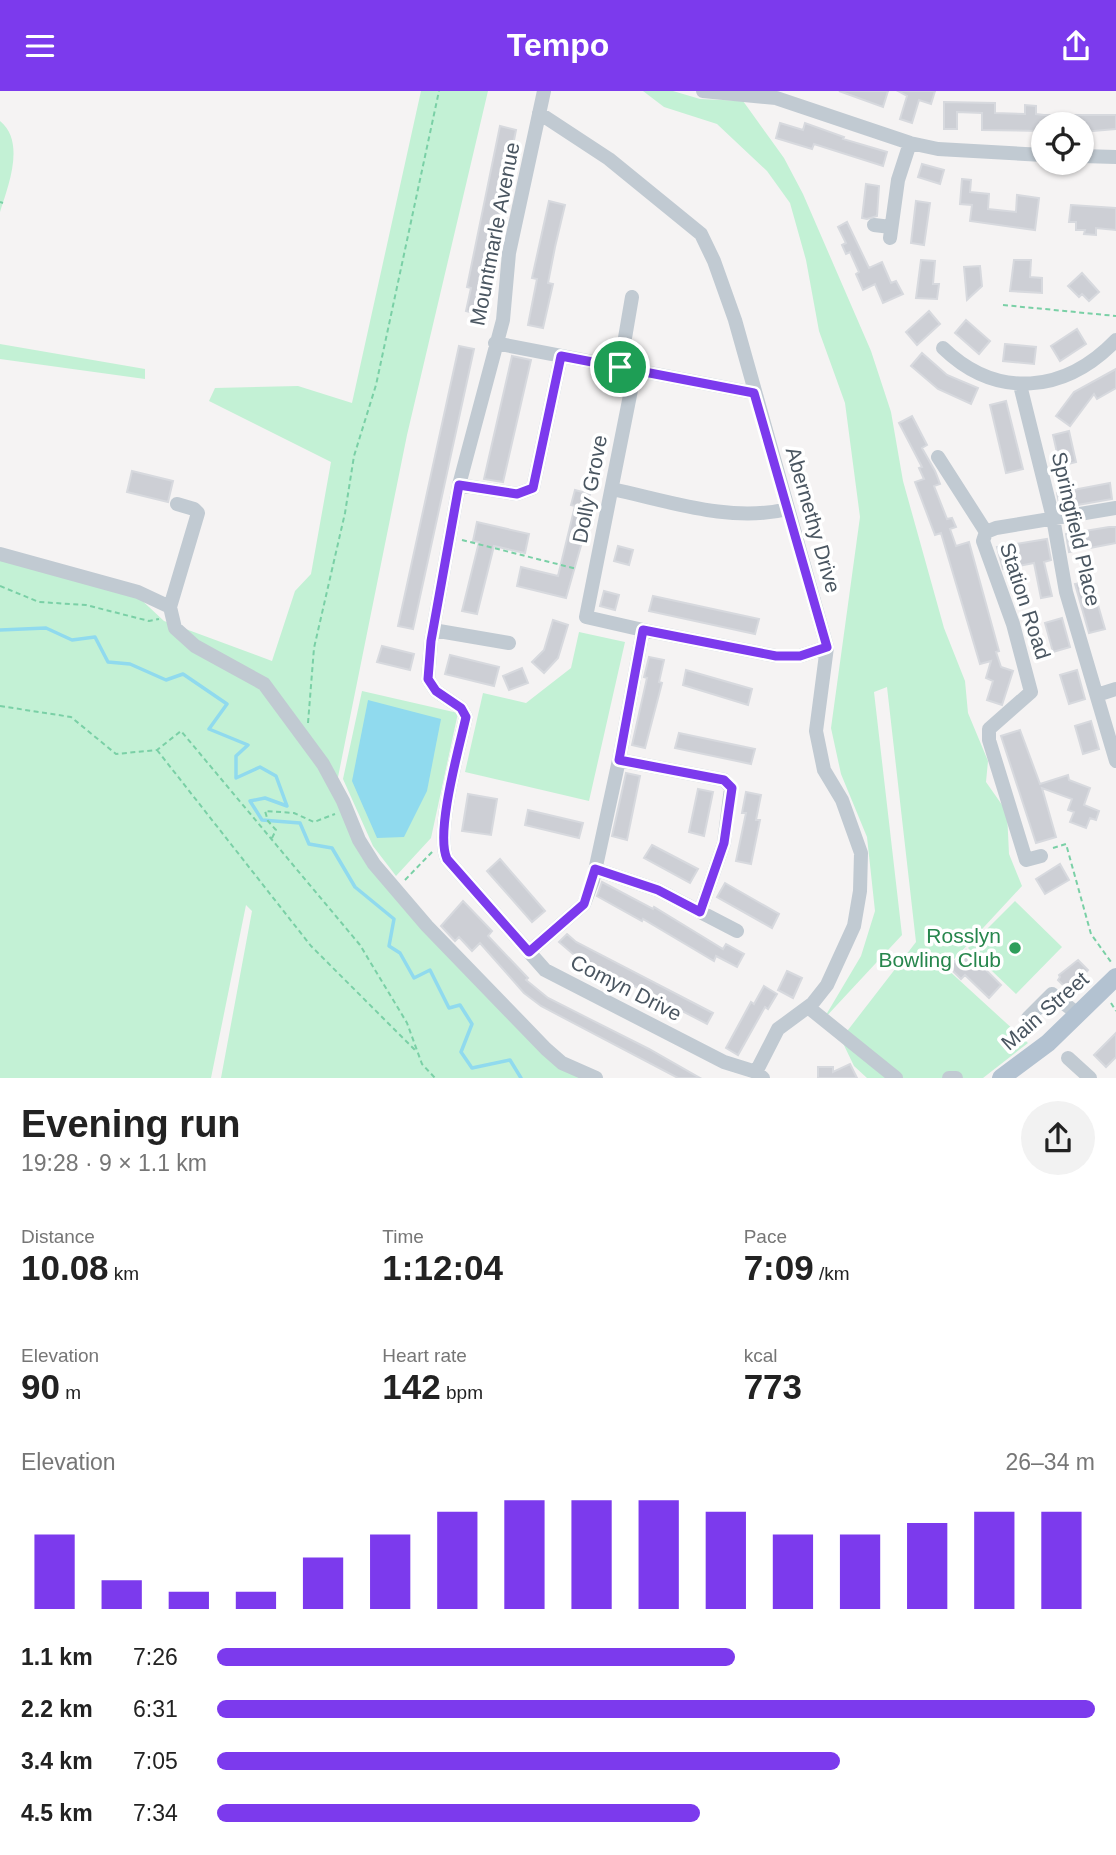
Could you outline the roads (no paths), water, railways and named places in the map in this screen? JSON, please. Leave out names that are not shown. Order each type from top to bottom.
[{"type":"main road","name":"Main Street","points":[[1001,1078],[1048,1043],[1111,983]]},
{"type":"street","name":"Mountmarle Avenue","points":[[443,841],[466,717],[461,708],[436,691],[428,679],[433,630],[459,485],[503,320],[509,253],[544,91]]},
{"type":"street","points":[[703,91],[776,98],[910,143],[959,151],[1031,154]]},
{"type":"street","name":"Abernethy Drive","points":[[539,113],[609,159],[701,234],[714,261],[730,308],[827,647],[816,731],[824,770],[842,800],[861,853],[860,891],[854,926],[827,985],[808,1007],[778,1029],[760,1075]]},
{"type":"street","points":[[874,225],[890,233],[898,180],[910,143]]},
{"type":"street","points":[[1094,156],[1116,157]]},
{"type":"street","points":[[620,367],[632,297]]},
{"type":"street","points":[[943,348],[962,366],[989,379],[1020,385],[1053,379],[1074,370],[1116,341]]},
{"type":"street","points":[[495,343],[754,393]]},
{"type":"street","points":[[459,485],[517,494],[533,488],[561,356]]},
{"type":"street","name":"Dolly Grove","points":[[635,370],[586,617],[643,630]]},
{"type":"street","name":"Springfield Place","points":[[1020,385],[1053,518],[1066,592],[1116,761]]},
{"type":"street","points":[[938,457],[986,532]]},
{"type":"street","points":[[612,489],[737,515],[763,515],[788,509]]},
{"type":"street","points":[[177,504],[194,509],[198,513],[170,612],[175,628],[195,646],[264,684],[323,764],[343,801],[359,840],[374,864],[427,926],[546,1049],[562,1063],[596,1078]]},
{"type":"street","name":"Station Road","points":[[1041,856],[1026,860],[989,740],[989,729],[1031,692],[1013,624],[983,541],[986,532],[1116,508]]},
{"type":"street","points":[[0,554],[138,592],[170,612]]},
{"type":"street","points":[[433,630],[509,643]]},
{"type":"street","points":[[529,952],[584,904],[595,869],[619,760],[643,630],[776,656],[800,656],[827,647]]},
{"type":"street","points":[[1097,695],[1116,689]]},
{"type":"street","points":[[619,760],[724,780],[732,788],[724,843],[700,912]]},
{"type":"street","name":"Comyn Drive","points":[[443,841],[447,859],[545,970],[724,1062],[760,1075]]},
{"type":"street","points":[[595,869],[658,890],[737,931]]},
{"type":"street","points":[[1028,1018],[1052,994],[1079,1015]]},
{"type":"street","points":[[808,1007],[896,1078]]},
{"type":"street","points":[[1068,1058],[1090,1078]]},
{"type":"street","points":[[949,1078],[956,1078]]},
{"type":"water","points":[[368,700],[441,719],[427,791],[404,837],[377,838],[352,781]]},
{"type":"waterway","points":[[0,630],[46,628],[72,640],[95,637],[108,662],[130,664],[166,680],[183,674],[227,704],[209,729],[248,745],[236,756],[236,778],[260,767],[276,776],[287,806],[265,798],[250,801],[262,820],[300,823],[309,844],[332,848],[355,887],[394,919],[389,946],[400,953],[414,978],[430,970],[449,1008],[460,1005],[472,1024],[461,1052],[472,1068],[510,1060],[521,1078]]},
{"type":"place","name":"Rosslyn Bowling Club","points":[[1015,948]]}]
